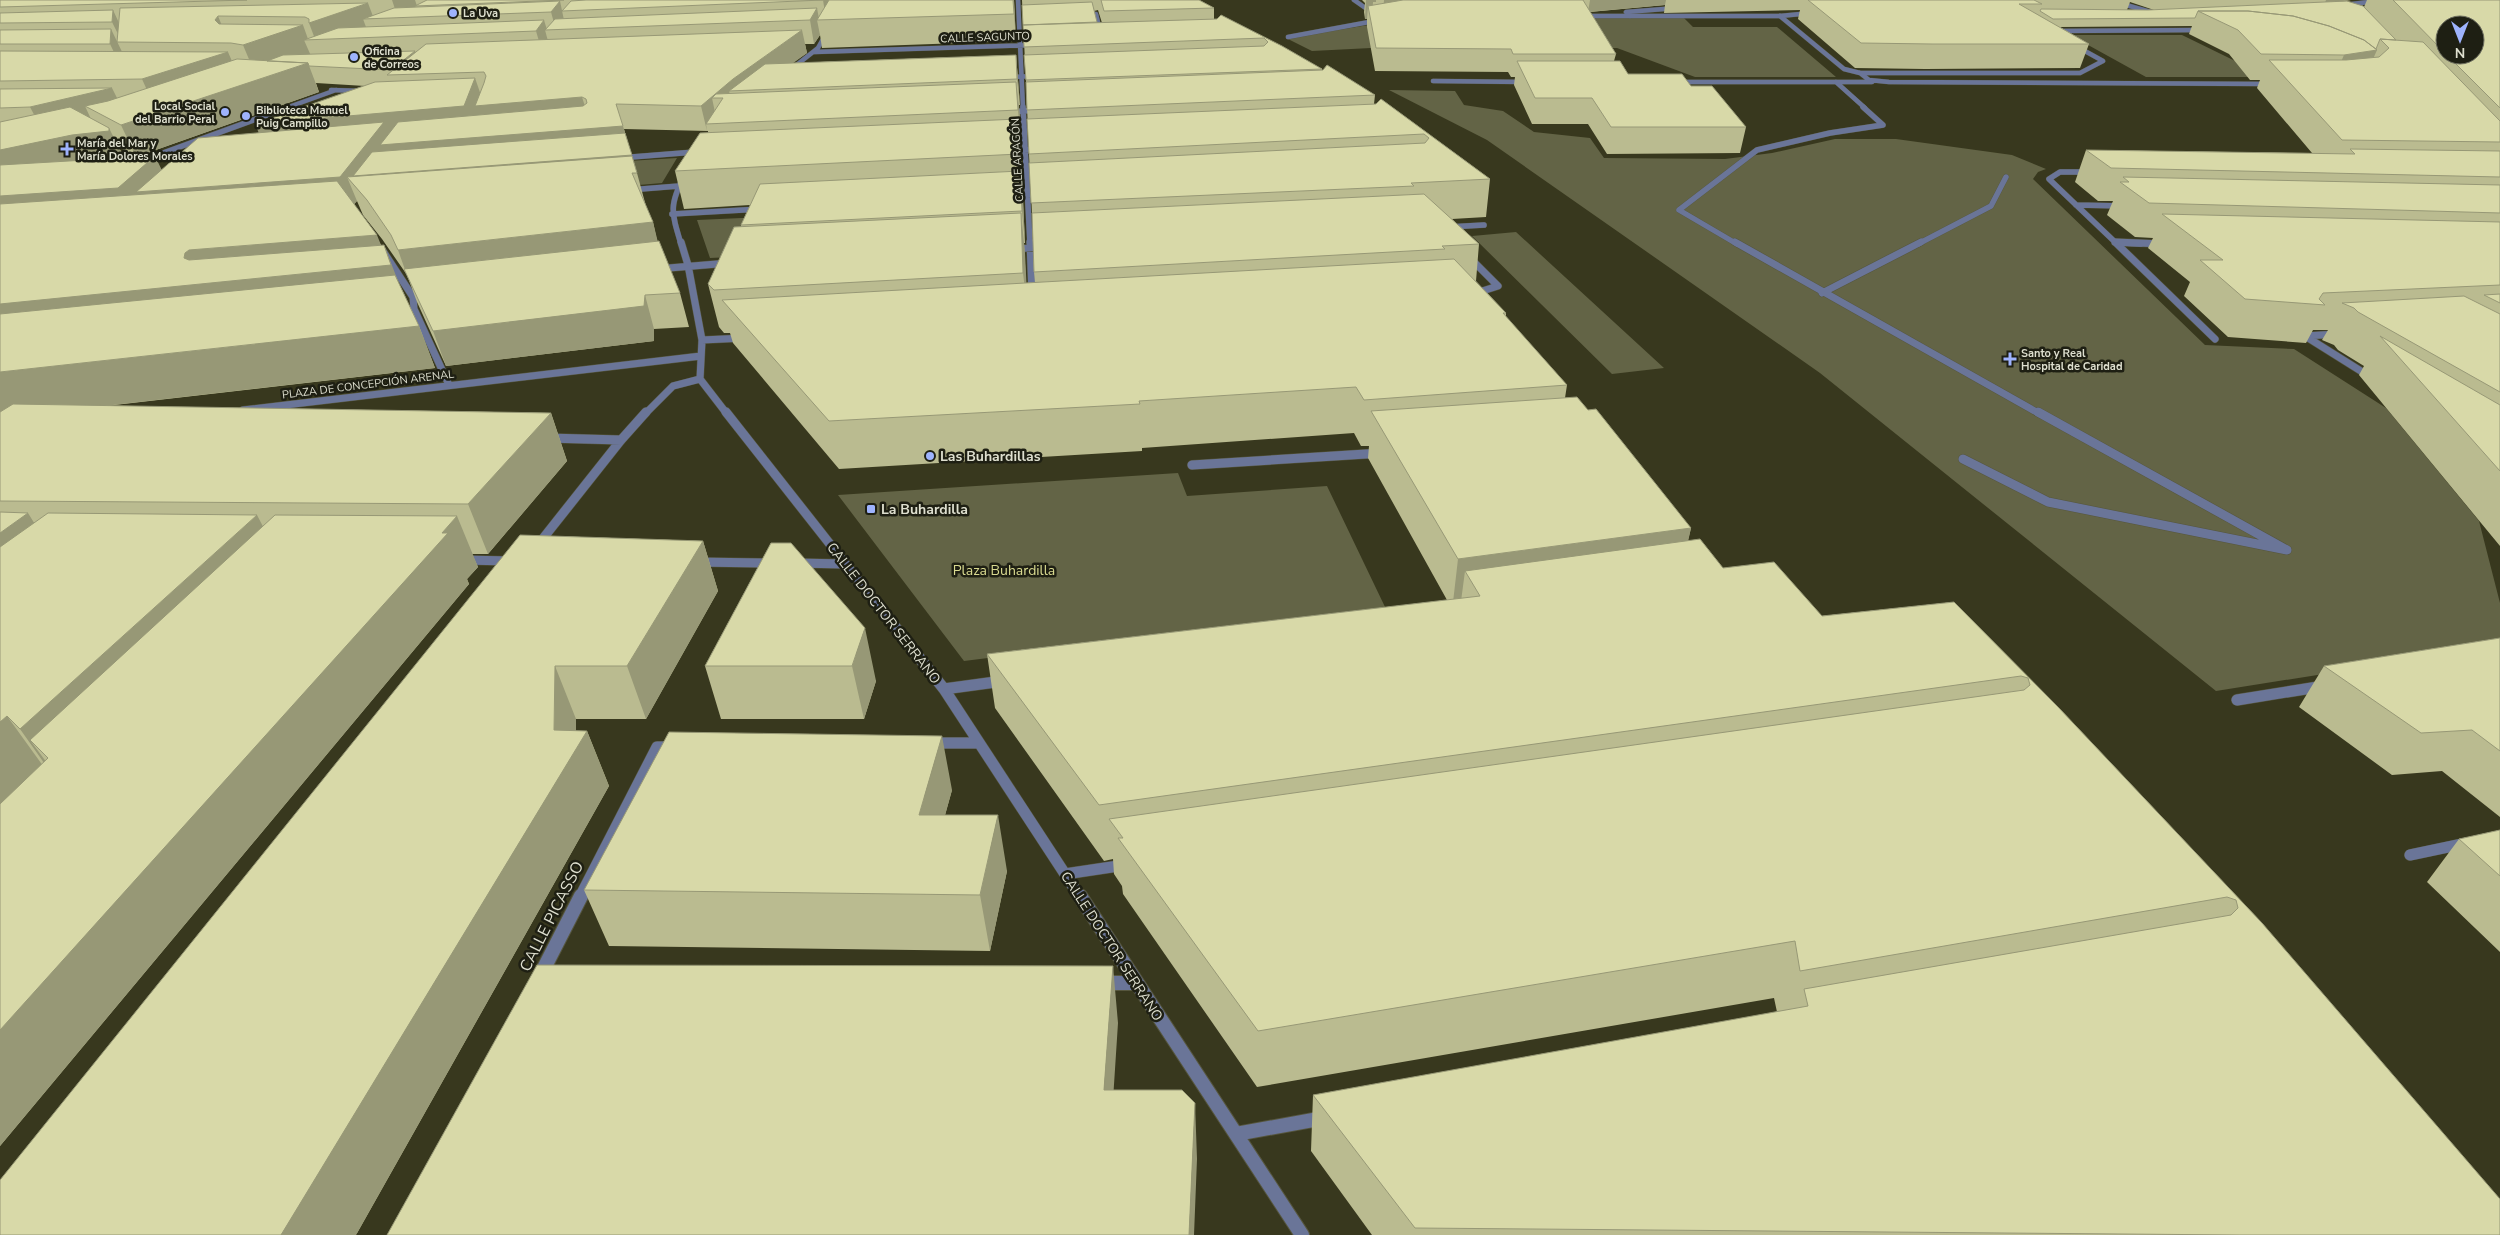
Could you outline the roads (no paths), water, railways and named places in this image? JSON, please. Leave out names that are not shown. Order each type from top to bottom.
[{"type":"street","name":"CALLE ARAGÓN","points":[[1018,0],[1027,150],[1032,302]]},
{"type":"street","points":[[1354,0],[1382,20]]},
{"type":"street","points":[[2109,0],[2158,14],[2138,14]]},
{"type":"street","points":[[2337,6],[2381,1]]},
{"type":"street","points":[[2344,5],[2362,10]]},
{"type":"street","points":[[1364,7],[1373,6]]},
{"type":"street","points":[[1630,16],[1626,12],[1684,7]]},
{"type":"street","points":[[1569,16],[1780,16],[1818,13]]},
{"type":"street","points":[[1077,15],[1096,14],[1103,43]]},
{"type":"street","points":[[1020,17],[1030,16]]},
{"type":"street","points":[[1780,16],[1844,69],[1860,73],[2080,73],[2102,61],[2071,44]]},
{"type":"street","points":[[1288,37],[1390,19]]},
{"type":"street","points":[[784,75],[813,50],[830,27],[820,27]]},
{"type":"street","points":[[2064,40],[2048,31],[2210,30]]},
{"type":"street","name":"CALLE SAGUNTO","points":[[813,50],[1040,45]]},
{"type":"street","points":[[1860,73],[1869,80],[1889,82]]},
{"type":"street","points":[[994,77],[1042,76]]},
{"type":"street","points":[[1433,82],[1532,82]]},
{"type":"street","points":[[1669,82],[2274,84]]},
{"type":"street","points":[[1836,82],[1883,125],[1830,133],[1756,150],[1679,210],[1822,293],[2287,550],[2048,502],[1963,459]]},
{"type":"street","points":[[318,89],[372,91]]},
{"type":"street","points":[[138,163],[336,90]]},
{"type":"street","points":[[995,112],[1045,110]]},
{"type":"street","points":[[457,560],[526,561],[621,440],[673,386],[700,379],[702,340],[688,265],[672,214],[674,195],[702,145]]},
{"type":"street","points":[[997,151],[1046,149]]},
{"type":"street","points":[[607,159],[693,159]]},
{"type":"street","points":[[2099,172],[2060,172],[2048,179],[2215,339]]},
{"type":"street","points":[[1822,293],[1991,206],[2006,176]]},
{"type":"street","points":[[620,191],[679,186]]},
{"type":"street","points":[[999,197],[1048,194]]},
{"type":"street","points":[[2076,205],[2136,206]]},
{"type":"street","points":[[672,214],[771,209]]},
{"type":"street","points":[[1446,234],[1439,227],[1484,225]]},
{"type":"street","points":[[376,241],[413,297],[414,309],[450,385]]},
{"type":"street","points":[[2116,243],[2175,245]]},
{"type":"street","points":[[1002,249],[1051,247]]},
{"type":"street","points":[[1462,295],[1498,286],[1465,254]]},
{"type":"street","points":[[649,270],[737,262]]},
{"type":"street","points":[[392,279],[402,278]]},
{"type":"street","points":[[1472,294],[1479,301]]},
{"type":"street","points":[[413,297],[423,296]]},
{"type":"street","points":[[404,310],[414,309]]},
{"type":"street","points":[[2345,334],[2305,336],[2384,384]]},
{"type":"street","points":[[702,340],[751,337]]},
{"type":"street","name":"PLAZA DE CONCEPCIÓN ARENAL","points":[[230,411],[701,356]]},
{"type":"street","name":"CALLE DOCTOR SERRANO","points":[[700,379],[944,689],[1302,1235]]},
{"type":"street","points":[[535,438],[621,440]]},
{"type":"street","points":[[1192,465],[1388,452]]},
{"type":"street","points":[[681,562],[845,564]]},
{"type":"street","points":[[944,689],[1012,679]]},
{"type":"street","points":[[2237,700],[2334,684]]},
{"type":"street","points":[[920,744],[979,743]]},
{"type":"street","name":"CALLE PICASSO","points":[[556,984],[534,988],[657,747],[686,747]]},
{"type":"street","points":[[2410,855],[2482,840]]},
{"type":"street","points":[[1065,874],[1133,864]]},
{"type":"street","points":[[1087,983],[1136,983]]},
{"type":"street","points":[[1236,1134],[1333,1117]]},
{"type":"place","name":"La Uva","points":[[453,13]]},
{"type":"place","name":"Oficina de Correos","points":[[354,57]]},
{"type":"place","name":"Local Social del Barrio Peral","points":[[225,112]]},
{"type":"place","name":"Biblioteca Manuel Puig Campillo","points":[[246,116]]},
{"type":"place","name":"María del Mar y María Dolores Morales","points":[[67,149]]},
{"type":"place","name":"Santo y Real Hospital de Caridad","points":[[2010,359]]},
{"type":"place","name":"Las Buhardillas","points":[[930,456]]},
{"type":"place","name":"La Buhardilla","points":[[871,509]]},
{"type":"park label","name":"Plaza Buhardilla","points":[[1004,570]]}]
